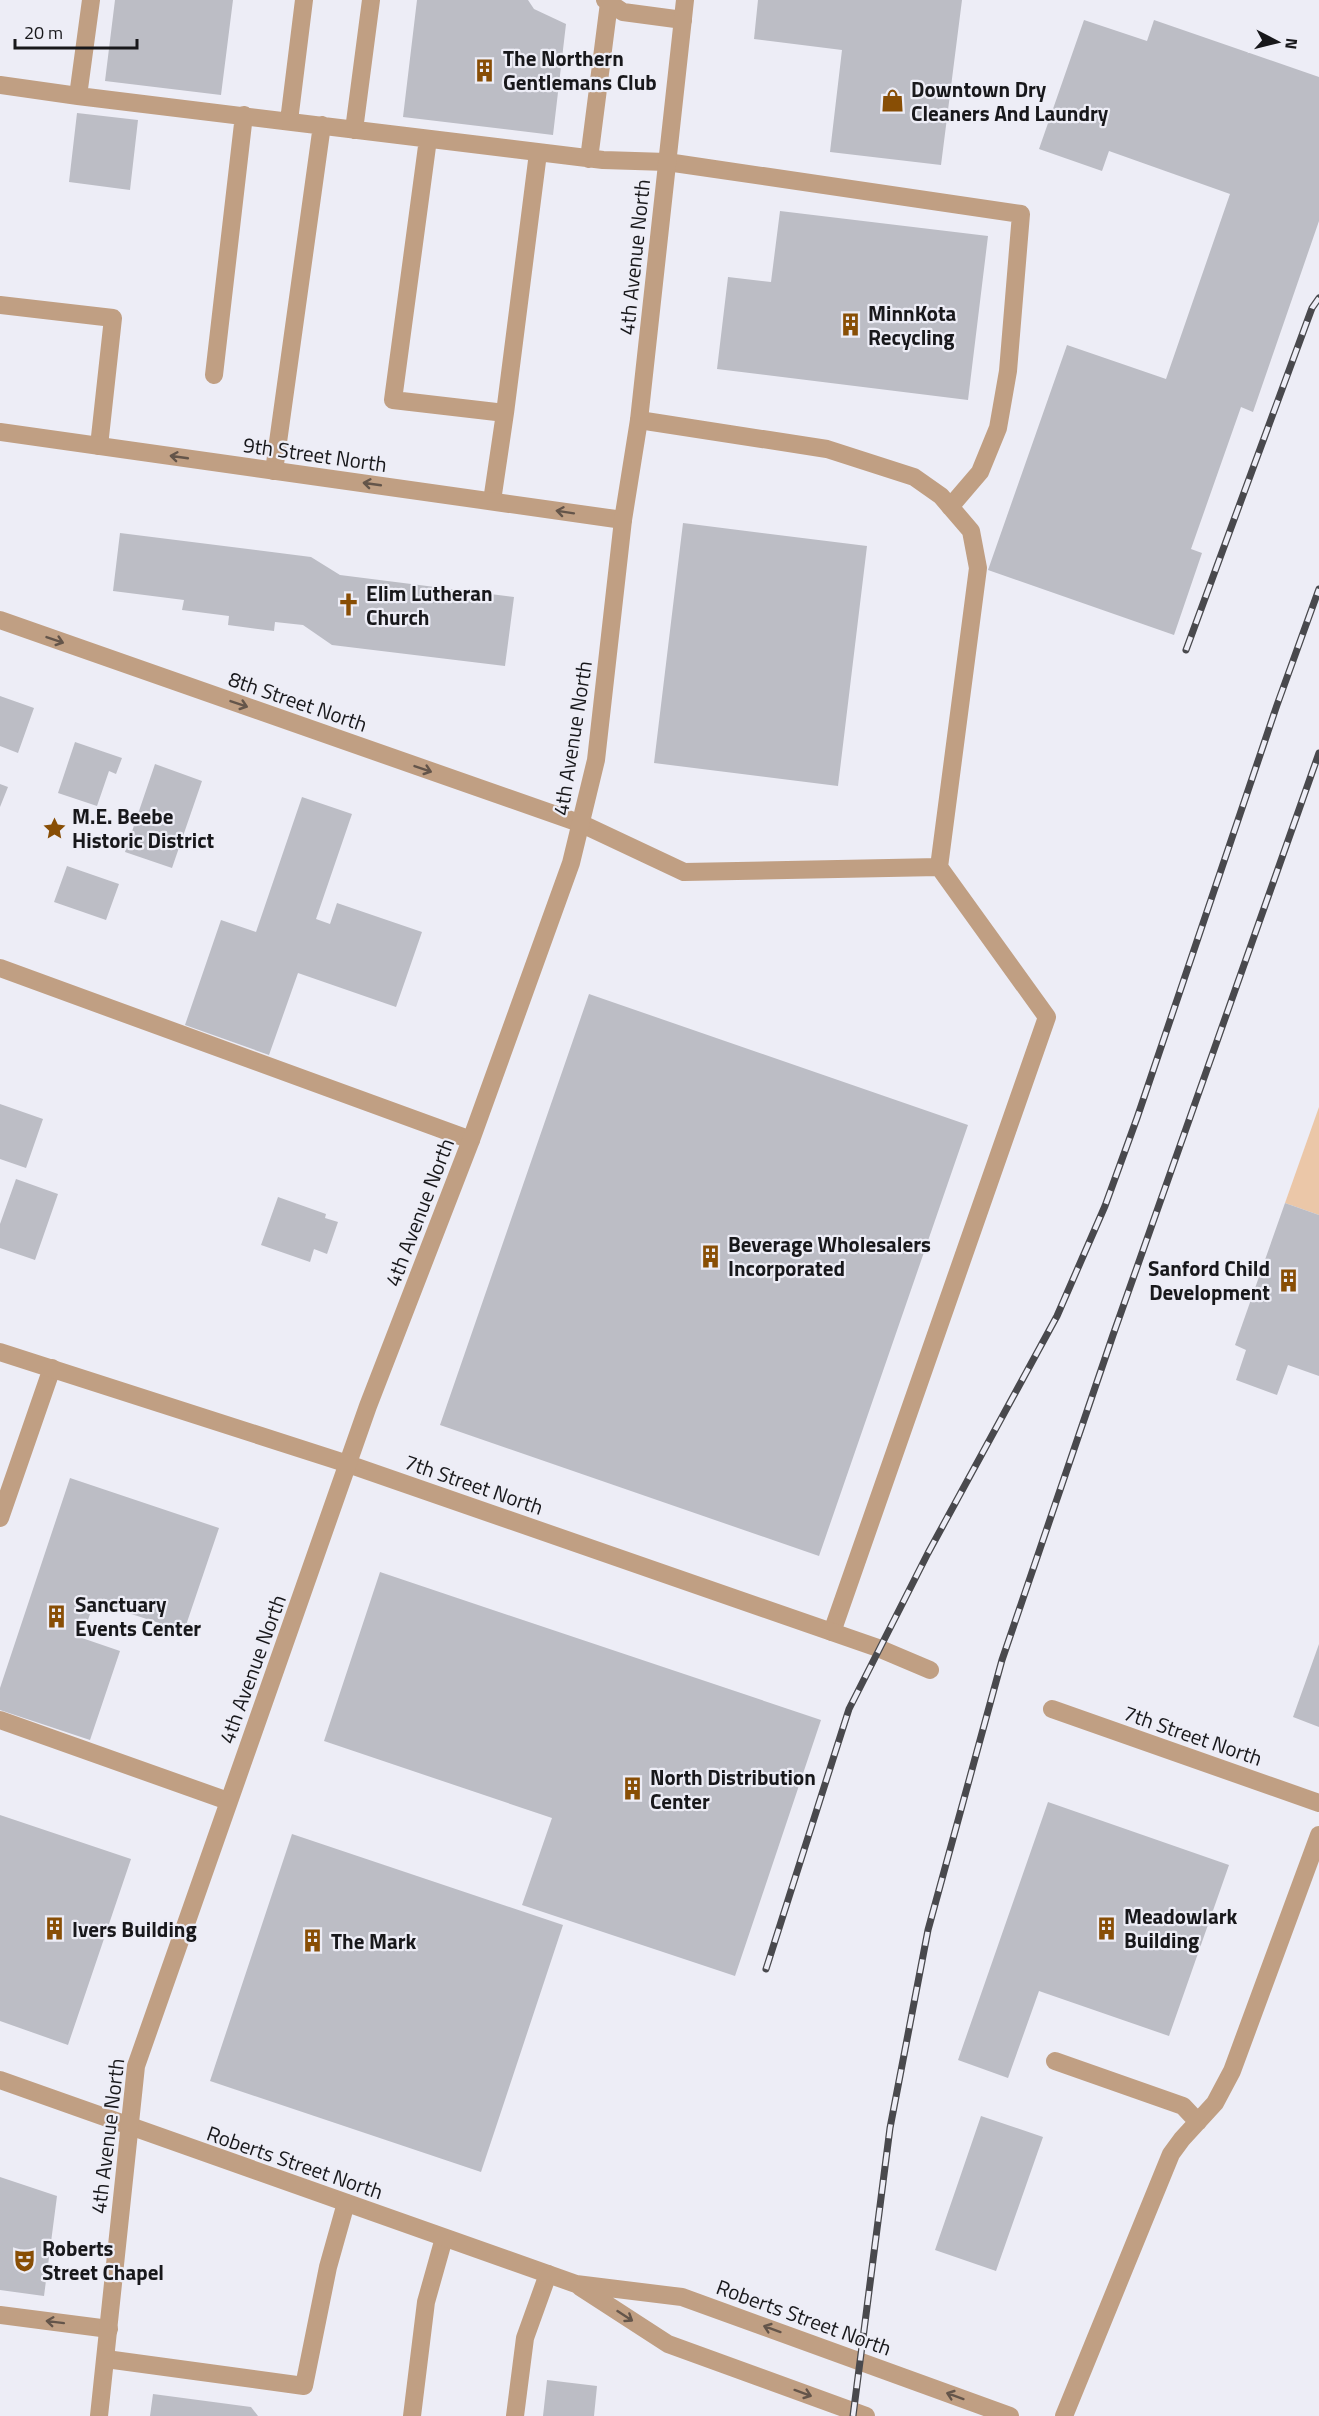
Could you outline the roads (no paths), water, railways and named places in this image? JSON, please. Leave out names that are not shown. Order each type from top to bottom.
[{"type":"street","points":[[78,96],[91,0]]},
{"type":"street","points":[[289,121],[304,0]]},
{"type":"street","points":[[354,130],[371,0]]},
{"type":"street","name":"4th Avenue North","points":[[99,2416],[136,2066],[368,1406],[471,1140],[571,863],[582,824],[596,759],[623,520],[639,420],[685,0]]},
{"type":"street","points":[[589,159],[607,1],[624,12],[683,20]]},
{"type":"street","points":[[0,85],[589,159],[667,162],[1021,214],[1008,371],[998,428],[980,472],[950,507]]},
{"type":"street","points":[[214,375],[244,116]]},
{"type":"street","points":[[274,471],[322,125]]},
{"type":"street","points":[[428,139],[393,400],[505,413]]},
{"type":"street","points":[[492,501],[538,153]]},
{"type":"street","points":[[0,305],[112,318],[99,446]]},
{"type":"street","points":[[639,420],[827,449],[914,477],[941,496],[971,531],[978,568],[939,867],[1047,1017],[832,1632]]},
{"type":"street","name":"9th Street North","points":[[0,432],[623,520]]},
{"type":"street","name":"8th Street North","points":[[0,620],[582,824],[684,872],[939,867]]},
{"type":"street","points":[[0,968],[471,1140]]},
{"type":"street","name":"7th Street North","points":[[0,1352],[348,1464],[878,1648],[930,1670]]},
{"type":"street","points":[[0,1518],[52,1368]]},
{"type":"street","name":"7th Street North","points":[[1052,1709],[1319,1803]]},
{"type":"street","points":[[0,1720],[228,1802]]},
{"type":"street","points":[[1064,2416],[1171,2154],[1215,2103],[1237,2061],[1319,1835]]},
{"type":"street","points":[[1055,2061],[1183,2106],[1198,2122]]},
{"type":"street","name":"Roberts Street North","points":[[0,2080],[576,2284],[682,2297],[1010,2416]]},
{"type":"street","points":[[106,2359],[304,2386],[328,2267],[346,2203]]},
{"type":"street","points":[[412,2416],[426,2302],[444,2238]]},
{"type":"street","points":[[515,2416],[525,2338],[548,2274]]},
{"type":"street","name":"Roberts Street North","points":[[576,2284],[668,2344],[866,2416]]},
{"type":"street","points":[[0,2315],[110,2329]]},
{"type":"railway","points":[[1186,650],[1312,308],[1319,298]]},
{"type":"railway","points":[[766,1969],[849,1709],[928,1553],[1057,1316],[1105,1206],[1319,589]]},
{"type":"railway","points":[[853,2416],[890,2128],[928,1930],[1002,1660],[1113,1335],[1319,753]]},
{"type":"place","name":"The Northern Gentlemans Club","points":[[485,70]]},
{"type":"place","name":"Downtown Dry Cleaners And Laundry","points":[[893,101]]},
{"type":"place","name":"MinnKota Recycling","points":[[850,325]]},
{"type":"place","name":"Elim Lutheran Church","points":[[348,605]]},
{"type":"place","name":"M.E. Beebe Historic District","points":[[54,828]]},
{"type":"place","name":"Beverage Wholesalers Incorporated","points":[[710,1256]]},
{"type":"place","name":"Sanford Child Development","points":[[1288,1280]]},
{"type":"place","name":"Sanctuary Events Center","points":[[57,1616]]},
{"type":"place","name":"North Distribution Center","points":[[632,1789]]},
{"type":"place","name":"Meadowlark Building","points":[[1106,1928]]},
{"type":"place","name":"Ivers Building","points":[[54,1929]]},
{"type":"place","name":"The Mark","points":[[313,1941]]},
{"type":"place","name":"Roberts Street Chapel","points":[[24,2260]]}]
